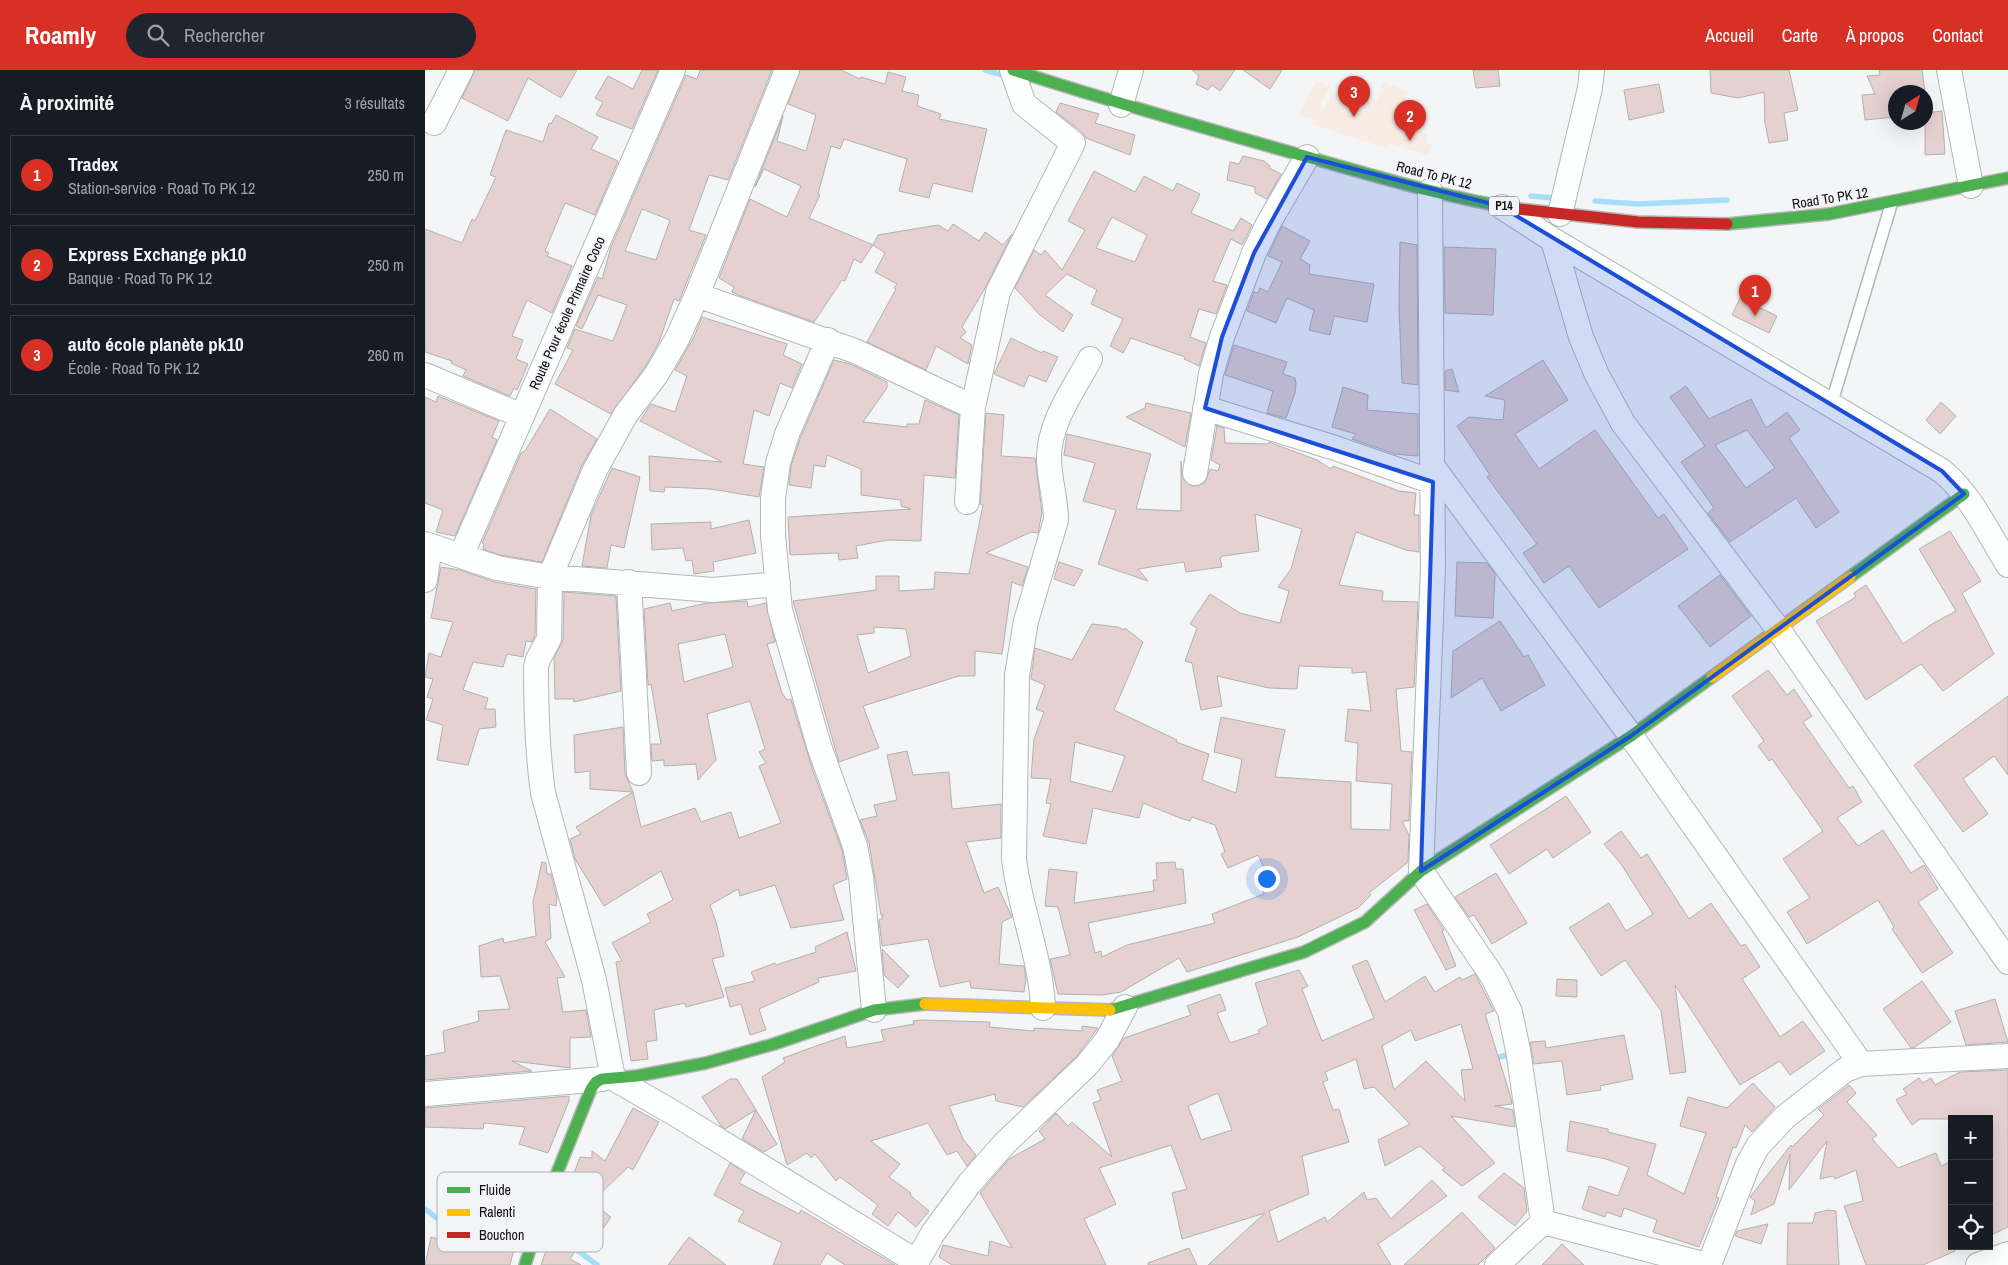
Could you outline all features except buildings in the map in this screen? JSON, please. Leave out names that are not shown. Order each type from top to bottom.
[{"type":"street","points":[[434,123],[461,70]]},
{"type":"street","name":"Route Pour école Primaire Coco","points":[[461,556],[673,70]]},
{"type":"street","points":[[608,1078],[596,988],[543,793],[539,766],[535,729],[536,667],[538,659],[549,639],[550,577],[595,470],[626,414],[656,375],[677,339],[697,295],[787,70]]},
{"type":"street","points":[[967,502],[973,407],[998,292],[1073,142],[1023,104],[1013,70]]},
{"type":"street","name":"Road To PK 12","points":[[1013,70],[1121,105],[1430,191],[1500,206],[1621,221],[1720,224],[1798,219],[1892,203],[2008,178]]},
{"type":"street","points":[[1121,105],[1131,70]]},
{"type":"street","points":[[1560,214],[1591,88],[1592,70]]},
{"type":"street","points":[[1949,70],[1971,186]]},
{"type":"street","points":[[1195,473],[1211,374],[1222,337],[1254,253],[1269,222],[1307,157]]},
{"type":"street","points":[[1430,191],[1433,567],[1421,871],[1493,977],[1509,1012],[1517,1050],[1543,1222]]},
{"type":"street","points":[[1500,206],[1553,240],[1942,470],[1964,494],[2008,565]]},
{"type":"street","points":[[1553,240],[1581,337],[1597,375],[1623,423],[1778,629],[2008,962]]},
{"type":"street","points":[[697,295],[828,340],[973,407]]},
{"type":"street","points":[[828,340],[787,434],[778,463],[773,498],[778,584],[780,610],[819,746],[855,846],[861,877],[874,1010]]},
{"type":"street","points":[[1043,1008],[1042,982],[1018,888],[1015,859],[1017,675],[1026,621],[1056,520],[1056,503],[1049,458],[1053,432],[1091,359]]},
{"type":"street","points":[[425,375],[522,416]]},
{"type":"street","points":[[1205,408],[1332,447],[1433,475],[1631,736],[1861,1064]]},
{"type":"street","points":[[425,1094],[608,1078],[702,1064],[874,1010],[921,1004],[1103,1011],[1125,1007],[1304,952],[1365,922],[1421,871],[1631,736],[1964,494]]},
{"type":"street","points":[[425,580],[428,545],[504,569],[550,577],[713,590],[778,584]]},
{"type":"street","points":[[629,582],[639,773]]},
{"type":"street","points":[[557,1172],[591,1089],[596,1082],[608,1078],[672,1112],[916,1263],[933,1233],[969,1184],[1005,1144],[1087,1065],[1107,1040],[1125,1007]]},
{"type":"street","points":[[1543,1222],[1708,1265],[1748,1164],[1758,1146],[1785,1117],[1845,1070],[1861,1064],[2008,1056]]},
{"type":"street","points":[[1497,1265],[1543,1222]]},
{"type":"street","points":[[525,1265],[529,1252]]},
{"type":"street","points":[[1978,1265],[2008,1254]]},
{"type":"lane","points":[[1831,405],[1892,203]]},
{"type":"highlighted area","points":[[1307,157],[1500,206],[1942,471],[1964,494],[1631,736],[1421,871],[1433,482],[1205,408],[1222,337],[1254,253]]},
{"type":"shaded area","points":[[1316,81],[1330,87],[1320,107],[1324,109],[1332,93],[1350,98],[1354,92],[1364,99],[1366,96],[1377,100],[1383,82],[1408,91],[1398,123],[1427,134],[1425,142],[1433,145],[1428,155],[1388,143],[1386,148],[1312,124],[1315,119],[1300,115]]},
{"type":"waterway","points":[[985,70],[1003,75]]},
{"type":"waterway","points":[[1531,196],[1554,198]]},
{"type":"waterway","points":[[1595,201],[1638,204],[1727,200]]},
{"type":"waterway","points":[[1492,1059],[1514,1053]]},
{"type":"waterway","points":[[425,1209],[437,1218]]},
{"type":"waterway","points":[[580,1252],[597,1265]]},
{"type":"traffic: fast","points":[[1013,70],[1164,116],[1390,180],[1467,199],[1518,209]]},
{"type":"traffic: fast","points":[[1727,224],[1829,214],[2008,178]]},
{"type":"traffic: fast","points":[[1850,577],[1964,494]]},
{"type":"traffic: fast","points":[[1110,1010],[1304,952],[1365,922],[1421,871],[1631,736],[1712,677]]},
{"type":"traffic: fast","points":[[557,1172],[591,1089],[596,1082],[602,1079],[637,1076],[706,1063],[774,1044],[874,1010],[925,1004]]},
{"type":"traffic: fast","points":[[525,1265],[529,1252]]},
{"type":"traffic: slow","points":[[1712,677],[1850,577]]},
{"type":"traffic: slow","points":[[925,1004],[1110,1010]]},
{"type":"traffic: jam","points":[[1518,209],[1638,222],[1727,224]]},
{"type":"place","name":"auto école planète pk10","points":[[1354,117]]},
{"type":"place","name":"Express Exchange pk10","points":[[1410,141]]},
{"type":"place","name":"Tradex","points":[[1755,316]]}]
